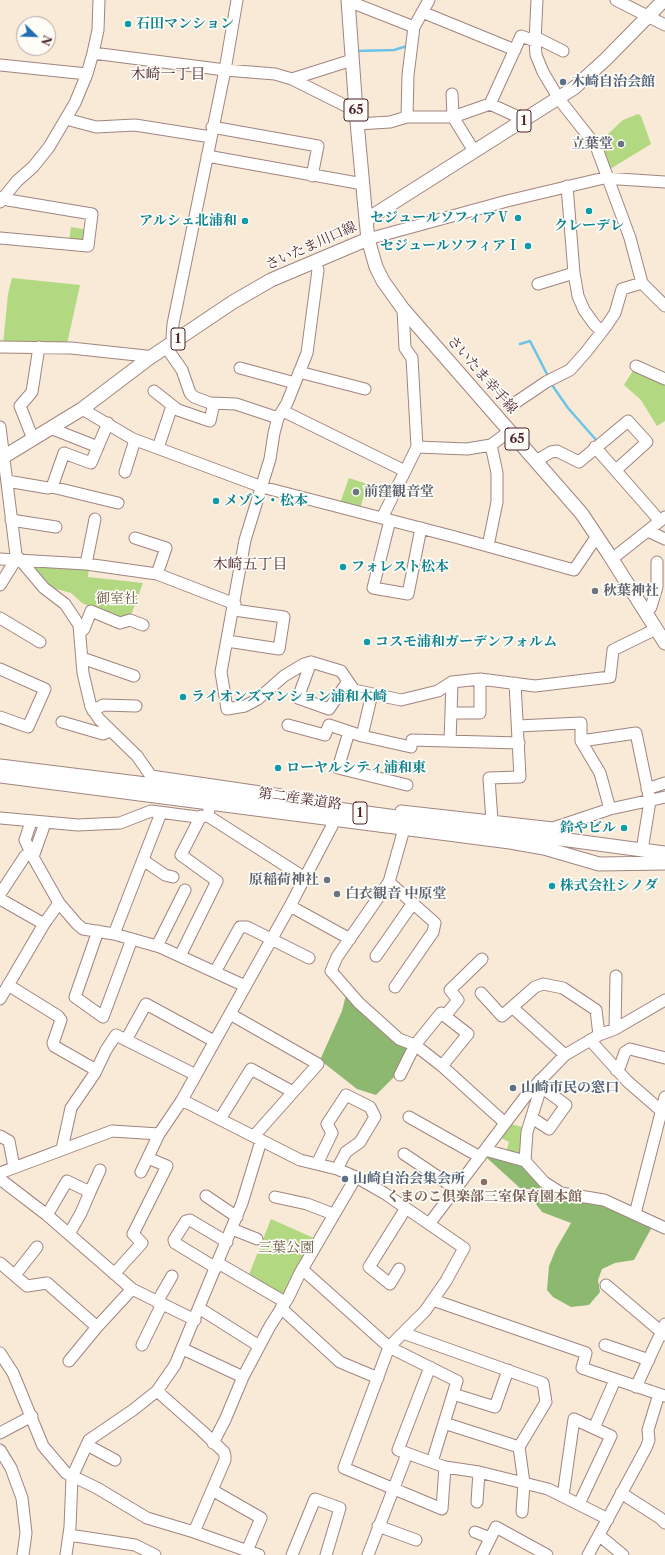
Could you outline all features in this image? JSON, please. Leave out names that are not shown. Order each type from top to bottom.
[{"type":"main road","name":"65","points":[[348,0],[356,118],[366,220]]},
{"type":"main road","name":"さいたま川口線","points":[[2,458],[82,409],[148,359],[252,291],[271,280],[368,239],[366,220],[559,99],[588,77],[664,0]]},
{"type":"main road","name":"さいたま幸手線","points":[[368,239],[376,267],[383,281],[403,309],[569,497],[612,558],[662,637]]},
{"type":"main road","name":"第二産業道路","points":[[0,766],[218,793],[665,853]]},
{"type":"main road","name":"第二産業道路","points":[[0,776],[531,845],[599,864],[665,864]]},
{"type":"street","points":[[2,200],[17,181],[33,167],[49,147],[66,118],[87,74],[93,53],[98,30],[99,0]]},
{"type":"street","points":[[237,0],[226,70],[207,156],[170,344],[182,370],[190,393],[194,397],[214,403],[236,404],[280,415],[405,471]]},
{"type":"street","points":[[348,0],[414,27]]},
{"type":"street","points":[[407,117],[408,75],[414,27],[429,0]]},
{"type":"street","points":[[537,0],[535,7],[536,55],[543,72],[559,99],[596,146],[634,249],[642,283],[665,306]]},
{"type":"street","points":[[616,0],[665,25]]},
{"type":"street","points":[[422,12],[515,50]]},
{"type":"street","points":[[490,104],[521,36],[535,39],[563,51]]},
{"type":"street","points":[[93,53],[226,70],[275,74],[292,79],[356,118],[390,122],[407,117],[453,117],[490,104],[525,120]]},
{"type":"street","points":[[292,79],[352,60]]},
{"type":"street","points":[[0,65],[87,74]]},
{"type":"street","points":[[452,94],[453,117],[474,152]]},
{"type":"street","points":[[66,118],[96,127],[135,125],[212,132],[318,146],[312,176]]},
{"type":"street","points":[[207,156],[362,184]]},
{"type":"street","points":[[368,239],[567,186],[608,177],[665,182]]},
{"type":"street","points":[[567,186],[574,273],[578,296],[584,310],[601,331]]},
{"type":"street","points":[[0,238],[88,246],[92,214],[2,200]]},
{"type":"street","points":[[315,262],[318,270],[306,353],[274,433],[270,460],[245,540],[221,672],[227,709],[245,706],[263,697],[284,676],[304,664],[311,662],[341,671],[354,690],[400,700],[438,691],[452,682],[480,679],[535,686],[610,677],[613,650],[662,637]]},
{"type":"street","points":[[538,284],[574,273]]},
{"type":"street","points":[[515,403],[546,382],[570,370],[586,352],[615,312],[622,289],[642,283]]},
{"type":"street","points":[[403,309],[405,348],[412,358],[417,447],[405,471],[386,519],[373,588],[408,594],[421,528]]},
{"type":"street","points":[[0,347],[71,348],[146,356],[148,359]]},
{"type":"street","points":[[33,439],[20,406],[32,392],[39,348]]},
{"type":"street","points":[[636,366],[665,379]]},
{"type":"street","points":[[240,368],[295,383]]},
{"type":"street","points":[[299,372],[365,389]]},
{"type":"street","points":[[154,391],[178,410],[210,421],[214,403]]},
{"type":"street","points":[[158,448],[172,406]]},
{"type":"street","points":[[82,409],[135,440],[262,487],[421,528],[574,570],[597,536]]},
{"type":"street","points":[[536,461],[551,452],[557,451],[578,462],[628,421],[647,442],[616,470]]},
{"type":"street","points":[[52,487],[64,453],[91,463],[108,423]]},
{"type":"street","points":[[0,427],[2,458],[7,481],[5,502],[11,520],[18,561],[44,588],[64,604],[79,625],[83,673],[93,711],[110,731],[137,756],[151,776],[396,811],[553,828],[610,809],[665,797]]},
{"type":"street","points":[[53,427],[56,430],[98,447]]},
{"type":"street","points":[[417,447],[467,448],[491,445],[510,431]]},
{"type":"street","points":[[125,472],[135,440]]},
{"type":"street","points":[[488,546],[497,502],[497,473],[491,445]]},
{"type":"street","points":[[595,447],[663,519],[612,558]]},
{"type":"street","points":[[7,481],[48,488],[52,487],[118,503]]},
{"type":"street","points":[[86,564],[95,519]]},
{"type":"street","points":[[11,520],[56,527]]},
{"type":"street","points":[[648,531],[665,539]]},
{"type":"street","points":[[135,538],[166,548],[157,574]]},
{"type":"street","points":[[0,559],[86,564],[157,574],[234,607],[284,618],[279,649],[227,641]]},
{"type":"street","points":[[0,585],[18,561]]},
{"type":"street","points":[[646,612],[651,607],[661,582],[657,562]]},
{"type":"street","points":[[80,632],[84,628],[91,611],[120,623],[130,620],[143,625]]},
{"type":"street","points":[[0,618],[40,642]]},
{"type":"street","points":[[82,658],[134,676]]},
{"type":"street","points":[[311,662],[298,698],[329,709],[348,681]]},
{"type":"street","points":[[0,669],[45,689],[28,727],[0,717]]},
{"type":"street","points":[[451,713],[480,713],[480,679]]},
{"type":"street","points":[[450,741],[452,682]]},
{"type":"street","points":[[492,821],[489,778],[520,777],[515,683]]},
{"type":"street","points":[[362,736],[372,694]]},
{"type":"street","points":[[93,711],[103,705],[136,706]]},
{"type":"street","points":[[62,722],[103,734],[110,731]]},
{"type":"street","points":[[518,726],[581,723],[581,741],[600,773],[610,809]]},
{"type":"street","points":[[288,725],[325,735],[329,725],[362,736],[412,744],[450,741],[519,743]]},
{"type":"street","points":[[349,732],[338,768],[406,785]]},
{"type":"street","points":[[581,741],[636,733],[650,801],[642,850]]},
{"type":"street","points":[[647,789],[665,783]]},
{"type":"street","points":[[180,956],[217,881],[181,855],[205,816],[209,803]]},
{"type":"street","points":[[0,818],[31,822],[78,825],[120,824],[151,811],[205,816],[305,878]]},
{"type":"street","points":[[114,934],[162,813]]},
{"type":"street","points":[[140,1172],[159,1134],[182,1100],[290,906],[334,820]]},
{"type":"street","points":[[31,822],[25,840],[32,855],[59,903],[83,929],[114,934],[157,946],[245,986]]},
{"type":"street","points":[[32,855],[45,823]]},
{"type":"street","points":[[404,829],[389,882],[337,957],[331,971],[359,1003],[399,1039],[415,1045],[442,1066],[505,1123]]},
{"type":"street","points":[[0,894],[25,856],[32,855]]},
{"type":"street","points":[[143,860],[165,875],[173,877]]},
{"type":"street","points":[[389,882],[435,923],[433,932],[395,987]]},
{"type":"street","points":[[157,946],[185,890]]},
{"type":"street","points":[[0,899],[44,924]]},
{"type":"street","points":[[0,999],[44,924],[59,903]]},
{"type":"street","points":[[376,956],[413,903]]},
{"type":"street","points":[[290,906],[350,939]]},
{"type":"street","points":[[215,972],[240,927],[247,927],[308,958]]},
{"type":"street","points":[[98,931],[75,997],[103,1017],[132,939]]},
{"type":"street","points":[[446,1016],[458,1000],[450,990],[482,960]]},
{"type":"street","points":[[615,1028],[616,976]]},
{"type":"street","points":[[481,993],[502,1016],[535,987],[543,984],[556,985],[564,988],[596,1010],[595,1037],[616,1070],[663,1112]]},
{"type":"street","points":[[8,985],[58,1016],[61,1020],[53,1043],[54,1046],[96,1070]]},
{"type":"street","points":[[429,1224],[505,1123],[565,1056],[595,1037],[615,1028],[665,1000]]},
{"type":"street","points":[[126,1040],[146,1004],[214,1041]]},
{"type":"street","points":[[512,1006],[565,1056]]},
{"type":"street","points":[[400,1075],[415,1045],[441,1013],[468,1034],[442,1066]]},
{"type":"street","points":[[66,1555],[69,1535],[72,1477],[89,1440],[133,1410],[157,1391],[171,1372],[183,1349],[237,1217],[258,1138],[293,1092],[318,1064],[230,1014]]},
{"type":"street","points":[[62,1149],[71,1108],[96,1070],[106,1050],[116,1035],[196,1075]]},
{"type":"street","points":[[616,1070],[620,1066],[625,1052],[630,1049],[665,1058]]},
{"type":"street","points":[[220,1119],[251,1069],[293,1092]]},
{"type":"street","points":[[525,1161],[527,1132],[541,1083]]},
{"type":"street","points":[[532,1118],[550,1129],[566,1105],[541,1083]]},
{"type":"street","points":[[317,1164],[332,1133],[327,1124],[346,1094],[370,1107],[375,1117],[360,1142],[346,1152],[337,1169]]},
{"type":"street","points":[[635,1214],[663,1112],[665,1097]]},
{"type":"street","points":[[182,1100],[300,1160],[337,1169],[356,1177],[406,1208],[464,1248],[446,1281],[425,1311],[389,1347],[344,1468],[442,1509],[445,1467]]},
{"type":"street","points":[[409,1117],[482,1153],[525,1161],[544,1182],[562,1193],[604,1200],[665,1228]]},
{"type":"street","points":[[0,1174],[112,1131],[159,1134]]},
{"type":"street","points":[[0,1136],[9,1141],[14,1168]]},
{"type":"street","points":[[404,1154],[456,1189]]},
{"type":"street","points":[[114,1274],[142,1243],[133,1234],[167,1166],[148,1158]]},
{"type":"street","points":[[69,1234],[81,1213],[100,1170]]},
{"type":"street","points":[[213,1443],[259,1346],[356,1177]]},
{"type":"street","points":[[0,1179],[47,1215],[132,1289],[195,1320]]},
{"type":"street","points":[[47,1215],[67,1181],[90,1192]]},
{"type":"street","points":[[206,1196],[237,1217]]},
{"type":"street","points":[[275,1197],[307,1204],[334,1214]]},
{"type":"street","points":[[399,1269],[390,1284],[369,1267],[406,1208]]},
{"type":"street","points":[[227,1242],[190,1220],[186,1221],[174,1240],[175,1243],[283,1305],[340,1362],[378,1378]]},
{"type":"street","points":[[232,1229],[257,1239]]},
{"type":"street","points":[[15,1275],[37,1247]]},
{"type":"street","points":[[0,1263],[27,1286],[47,1283],[97,1327]]},
{"type":"street","points":[[302,1269],[389,1347],[457,1381],[432,1462]]},
{"type":"street","points":[[142,1345],[172,1276]]},
{"type":"street","points":[[606,1285],[664,1330],[636,1386]]},
{"type":"street","points":[[69,1361],[97,1327],[132,1289]]},
{"type":"street","points":[[433,1300],[586,1354],[582,1368],[662,1395],[648,1430],[649,1440],[646,1448],[621,1493],[600,1536],[588,1555]]},
{"type":"street","points":[[199,1308],[259,1346]]},
{"type":"street","points":[[403,1333],[543,1383],[546,1402],[519,1447],[524,1483],[522,1512]]},
{"type":"street","points":[[605,1345],[649,1360]]},
{"type":"street","points":[[183,1349],[243,1377]]},
{"type":"street","points":[[0,1353],[13,1373],[32,1416],[43,1446],[66,1473],[97,1488],[147,1518],[194,1532],[259,1555]]},
{"type":"street","points":[[430,1367],[398,1450],[445,1467],[480,1472],[548,1489],[608,1519]]},
{"type":"street","points":[[453,1394],[495,1408],[508,1370]]},
{"type":"street","points":[[594,1428],[615,1380]]},
{"type":"street","points":[[157,1391],[224,1452],[225,1460],[194,1532]]},
{"type":"street","points":[[0,1433],[32,1416]]},
{"type":"street","points":[[563,1496],[574,1419],[611,1436],[579,1504]]},
{"type":"street","points":[[444,1423],[519,1447]]},
{"type":"street","points":[[87,1445],[115,1460]]},
{"type":"street","points":[[0,1450],[11,1468],[22,1498],[26,1533],[23,1555]]},
{"type":"street","points":[[368,1555],[407,1454]]},
{"type":"street","points":[[477,1502],[480,1472]]},
{"type":"street","points":[[212,1490],[261,1518],[248,1551]]},
{"type":"street","points":[[621,1493],[660,1518],[665,1524]]},
{"type":"street","points":[[292,1555],[315,1499],[340,1508],[326,1555]]},
{"type":"street","points":[[378,1526],[416,1540]]},
{"type":"street","points":[[482,1555],[496,1527],[528,1550],[547,1555]]},
{"type":"street","points":[[475,1532],[490,1538]]},
{"type":"street","points":[[69,1535],[135,1545],[155,1555]]},
{"type":"street","points":[[600,1536],[623,1555]]},
{"type":"green space","points":[[638,114],[641,116],[651,144],[610,169],[599,148],[611,141],[608,134],[623,120]]},
{"type":"green space","points":[[71,227],[89,230],[87,242],[69,241]]},
{"type":"green space","points":[[12,278],[80,285],[67,344],[3,345],[8,294]]},
{"type":"green space","points":[[634,369],[665,383],[665,421],[657,426],[641,400],[624,385]]},
{"type":"green space","points":[[349,478],[367,484],[360,509],[340,503]]},
{"type":"green space","name":"御室社","points":[[25,563],[89,567],[88,577],[143,583],[130,618],[121,621],[82,603],[71,593],[46,586]]},
{"type":"green space","points":[[347,991],[408,1047],[405,1066],[376,1095],[357,1089],[320,1060],[342,1011]]},
{"type":"green space","points":[[511,1124],[526,1128],[522,1155],[506,1152],[509,1142],[501,1138]]},
{"type":"green space","points":[[490,1157],[521,1162],[542,1188],[604,1204],[652,1227],[634,1260],[615,1263],[602,1269],[598,1280],[600,1292],[589,1305],[571,1307],[553,1297],[547,1290],[549,1266],[556,1249],[571,1223],[542,1212],[532,1199],[487,1158]]},
{"type":"green space","name":"三葉公園","points":[[271,1219],[316,1239],[286,1295],[282,1297],[248,1277]]},
{"type":"waterway","points":[[356,51],[394,50],[407,46]]},
{"type":"waterway","points":[[520,344],[530,341],[549,378]]},
{"type":"waterway","points":[[552,385],[568,408],[597,441]]},
{"type":"place","name":"石田マンション","points":[[128,24]]},
{"type":"place","name":"木崎自治会館","points":[[563,82]]},
{"type":"place","name":"立葉堂","points":[[621,144]]},
{"type":"place","name":"クレーデレ","points":[[589,211]]},
{"type":"place","name":"セジュールソフィアⅤ","points":[[518,218]]},
{"type":"place","name":"アルシェ北浦和","points":[[245,221]]},
{"type":"place","name":"セジュールソフィアⅠ","points":[[528,246]]},
{"type":"place","name":"前窪観音堂","points":[[356,492]]},
{"type":"place","name":"メゾン・松本","points":[[216,501]]},
{"type":"place","name":"フォレスト松本","points":[[343,567]]},
{"type":"place","name":"秋葉神社","points":[[595,591]]},
{"type":"place","name":"コスモ浦和ガーデンフォルム","points":[[367,642]]},
{"type":"place","name":"ライオンズマンション浦和木崎","points":[[183,697]]},
{"type":"place","name":"ローヤルシティ浦和東","points":[[278,768]]},
{"type":"place","name":"鈴やビル","points":[[624,828]]},
{"type":"place","name":"原稲荷神社","points":[[327,880]]},
{"type":"place","name":"株式会社シノダ","points":[[552,886]]},
{"type":"place","name":"白衣観音 中原堂","points":[[337,894]]},
{"type":"place","name":"山崎市民の窓口","points":[[513,1088]]},
{"type":"place","name":"山崎自治会集会所","points":[[345,1179]]},
{"type":"place","name":"くまのこ倶楽部三室保育園本館","points":[[484,1182]]},
{"type":"district","name":"木崎一丁目","points":[[168,75]]},
{"type":"district","name":"木崎五丁目","points":[[250,565]]}]
